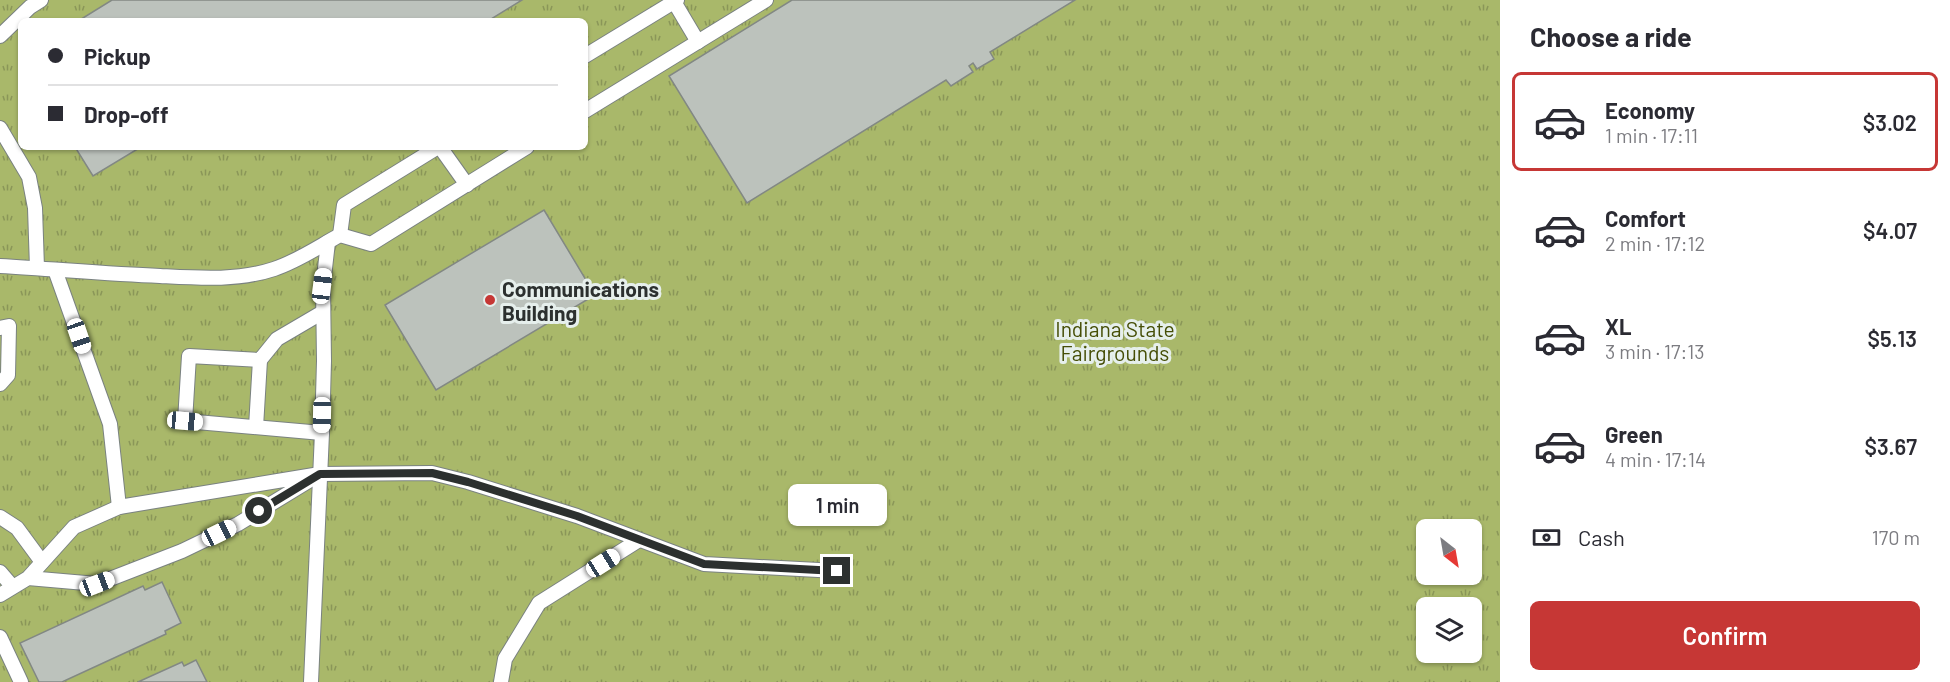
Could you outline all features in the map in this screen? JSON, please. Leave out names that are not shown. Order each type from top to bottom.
[{"type":"lane","points":[[19,18],[42,0]]},
{"type":"lane","points":[[588,109],[766,0]]},
{"type":"lane","points":[[588,54],[675,1],[698,42]]},
{"type":"lane","points":[[0,36],[18,19]]},
{"type":"lane","points":[[0,128],[5,146],[29,177],[35,208],[38,268]]},
{"type":"lane","points":[[311,682],[322,433],[322,286],[344,205],[434,150]]},
{"type":"lane","points":[[441,150],[466,185]]},
{"type":"lane","points":[[0,266],[167,276],[233,277],[274,269],[334,238],[371,244],[522,150]]},
{"type":"lane","points":[[55,270],[110,424],[119,507]]},
{"type":"lane","points":[[256,427],[260,360],[277,339],[323,312]]},
{"type":"lane","points":[[0,328],[9,326],[9,375],[0,384]]},
{"type":"lane","points":[[260,360],[189,356],[185,421],[322,433]]},
{"type":"lane","points":[[0,595],[28,578],[74,527],[119,507],[320,474],[432,473],[577,516],[704,564],[837,571]]},
{"type":"lane","points":[[28,578],[97,584],[182,551],[238,524],[320,474]]},
{"type":"lane","points":[[0,517],[17,528],[42,562]]},
{"type":"lane","points":[[501,682],[505,659],[539,603],[639,540]]},
{"type":"lane","points":[[0,572],[12,586]]},
{"type":"lane","points":[[0,637],[21,682]]},
{"type":"green space","name":"Indiana State Fairgrounds","points":[[0,0],[1500,0],[1500,682],[0,682]]},
{"type":"building","points":[[112,0],[522,0],[493,18],[83,18]]},
{"type":"building","points":[[792,0],[1075,0],[990,52],[994,59],[977,69],[973,63],[969,66],[973,72],[951,86],[946,80],[747,203],[669,76]]},
{"type":"building","points":[[77,150],[136,150],[93,176]]},
{"type":"building","name":"Communications Building","points":[[544,210],[595,295],[436,390],[385,305]]},
{"type":"building","points":[[162,582],[181,623],[165,631],[166,634],[62,682],[39,682],[20,643],[143,586],[145,590]]},
{"type":"building","points":[[196,660],[207,682],[138,682],[182,662],[184,666]]},
{"type":"place","name":"Communications Building","points":[[490,300]]},
{"type":"route","points":[[259,511],[320,474],[432,473],[577,516],[704,564],[837,571]]}]
